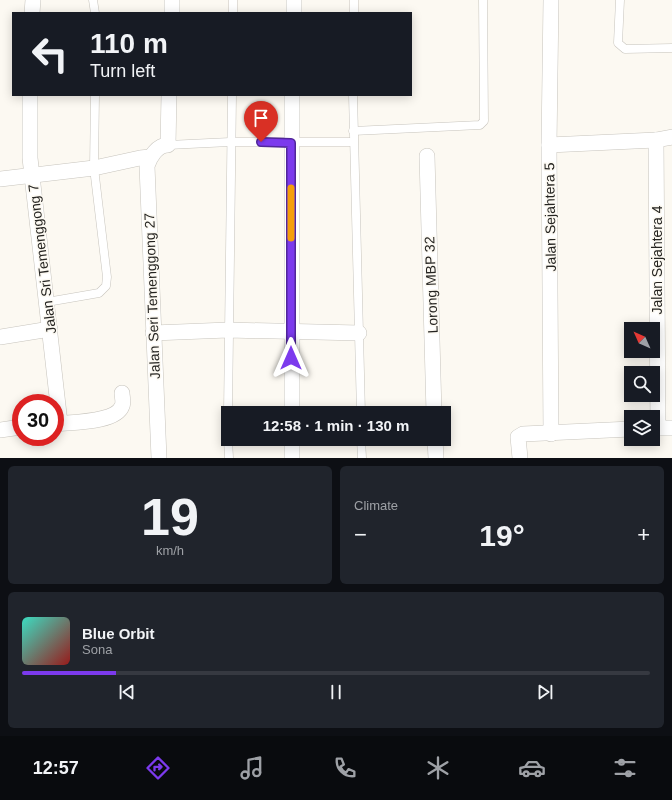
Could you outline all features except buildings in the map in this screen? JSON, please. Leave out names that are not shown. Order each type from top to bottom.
[{"type":"street","points":[[32,0],[32,12]]},
{"type":"street","points":[[172,0],[172,12]]},
{"type":"street","points":[[294,0],[294,12]]},
{"type":"street","name":"Jalan Sejahtera 5","points":[[551,0],[549,145],[551,434]]},
{"type":"street","name":"Jalan Sri Temenggong 7","points":[[30,96],[30,158],[50,329],[55,394]]},
{"type":"street","points":[[0,179],[94,168],[150,157],[163,145],[168,145],[169,96]]},
{"type":"street","points":[[292,96],[292,406]]},
{"type":"street","points":[[549,145],[672,138]]},
{"type":"street","name":"Jalan Sejahtera 4","points":[[656,140],[661,428]]},
{"type":"street","name":"Lorong MBP 32","points":[[427,156],[434,406]]},
{"type":"street","name":"Jalan Seri Temenggong 27","points":[[150,157],[147,166],[159,458]]},
{"type":"street","points":[[0,337],[50,329]]},
{"type":"street","points":[[153,333],[228,330],[359,333]]},
{"type":"street","points":[[64,422],[110,418],[118,412],[123,405],[122,393]]},
{"type":"street","points":[[0,430],[12,428]]},
{"type":"street","points":[[520,458],[518,437],[523,434],[551,434],[624,429]]},
{"type":"street","points":[[292,446],[292,458]]},
{"type":"street","points":[[435,446],[436,458]]},
{"type":"lane","points":[[93,0],[94,12]]},
{"type":"lane","points":[[233,0],[233,12]]},
{"type":"lane","points":[[354,0],[354,12]]},
{"type":"lane","points":[[353,131],[480,126],[484,121],[483,0]]},
{"type":"lane","points":[[620,0],[618,43],[621,47],[625,49],[672,48]]},
{"type":"lane","points":[[47,302],[98,293],[106,286],[107,277],[94,168],[94,96]]},
{"type":"lane","points":[[228,406],[230,142],[232,96]]},
{"type":"lane","points":[[353,96],[361,406]]},
{"type":"lane","points":[[168,145],[230,142],[353,142]]},
{"type":"lane","points":[[228,446],[228,458]]},
{"type":"lane","points":[[362,446],[362,458]]},
{"type":"slow traffic","points":[[291,188],[291,238]]},
{"type":"route","points":[[261,142],[291,143],[291,358]]}]
